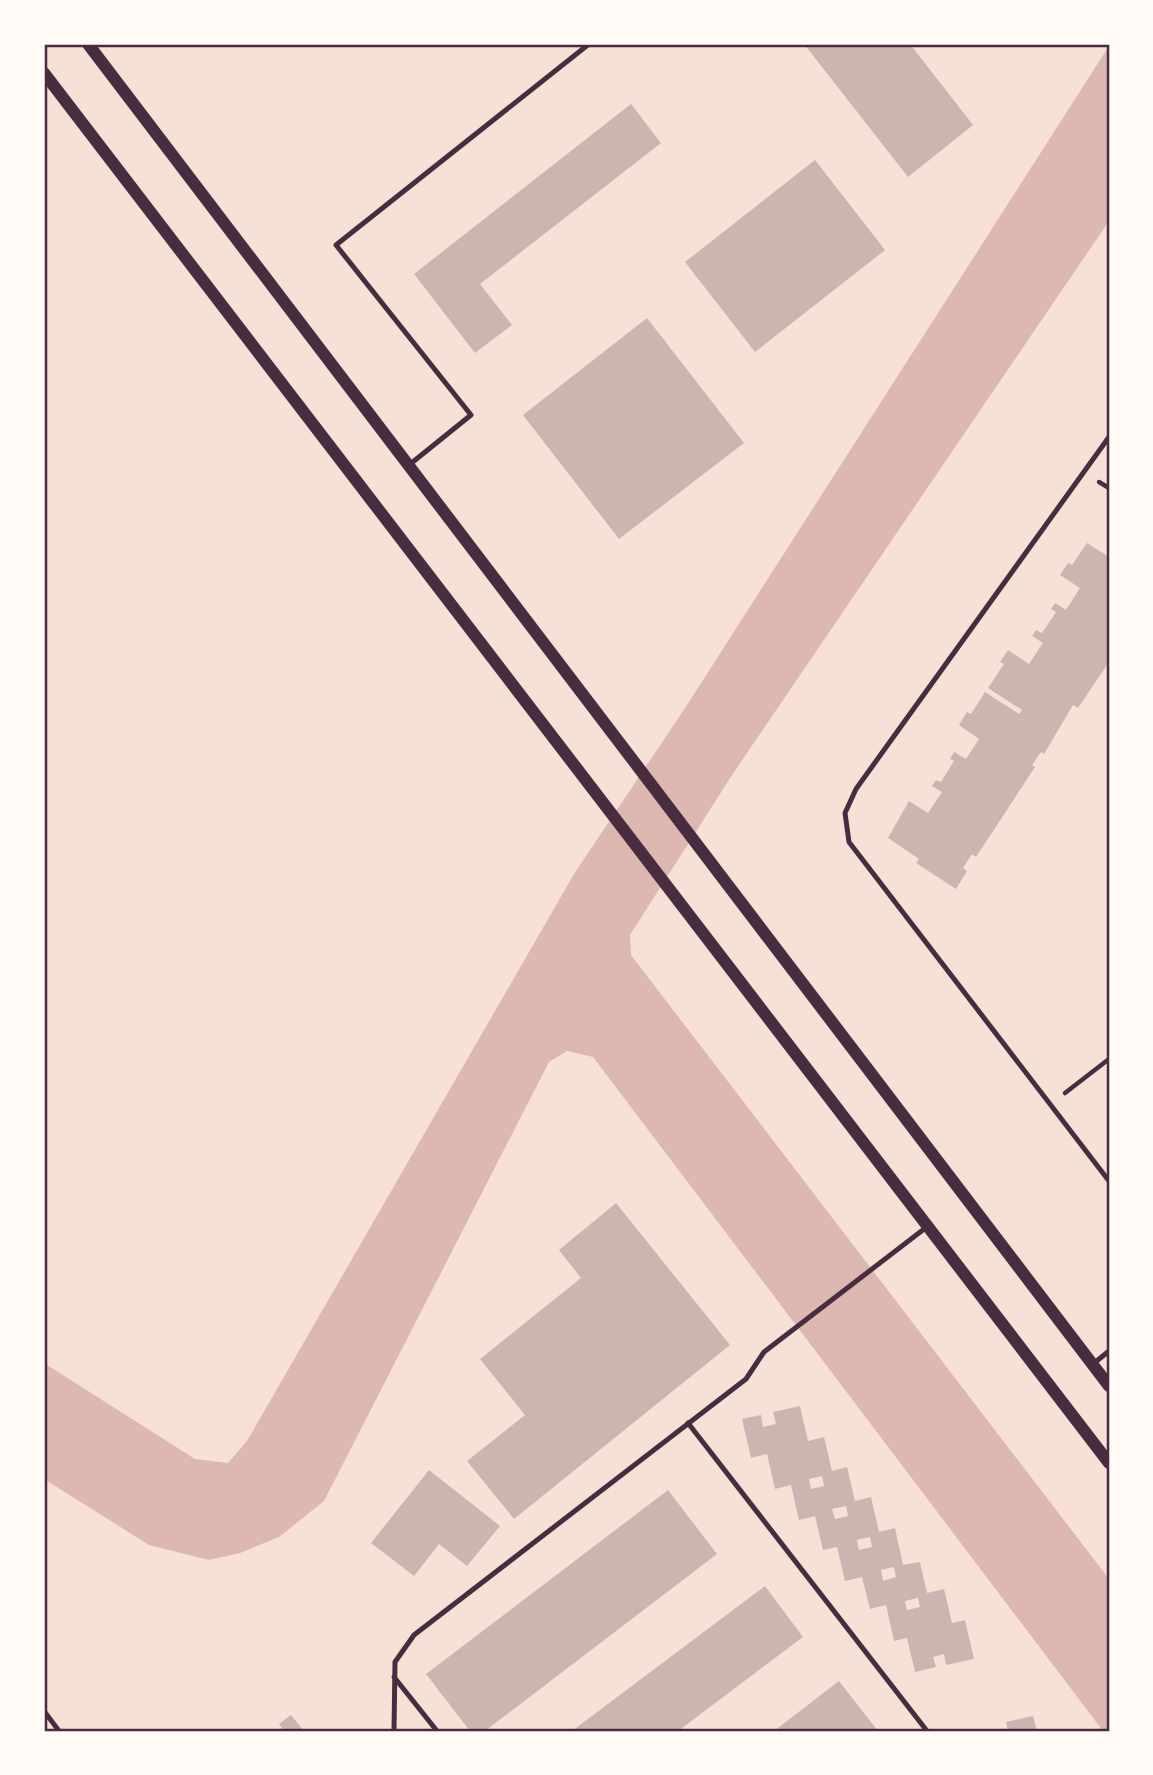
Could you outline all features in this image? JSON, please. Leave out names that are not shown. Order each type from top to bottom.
[{"type":"street","points":[[88,44],[1109,1386]]},
{"type":"street","points":[[44,73],[1109,1463]]},
{"type":"lane","points":[[409,465],[471,415],[336,245],[589,44]]},
{"type":"lane","points":[[1109,436],[856,789],[845,813],[849,842],[1109,1181]]},
{"type":"lane","points":[[394,1731],[395,1662],[414,1634],[746,1379],[764,1352],[928,1226]]},
{"type":"lane","points":[[1093,1364],[1109,1351]]},
{"type":"lane","points":[[688,1423],[927,1731]]},
{"type":"lane","points":[[394,1677],[437,1731]]},
{"type":"lane","points":[[44,1711],[60,1731]]},
{"type":"path","points":[[1051,1104],[1109,1059]]},
{"type":"shaded area","points":[[1109,46],[1109,221],[732,775],[630,935],[631,955],[1109,1579],[1109,1731],[1103,1731],[593,1057],[567,1051],[549,1062],[324,1501],[279,1537],[240,1553],[209,1560],[149,1545],[44,1479],[44,1363],[195,1459],[228,1463],[247,1441],[574,874],[687,705]]},
{"type":"building","points":[[804,44],[910,44],[973,125],[908,177]]},
{"type":"building","points":[[631,104],[661,143],[480,284],[512,325],[475,353],[414,274]]},
{"type":"building","points":[[815,160],[885,250],[755,352],[685,262]]},
{"type":"building","points":[[647,318],[744,443],[619,539],[523,415]]},
{"type":"building","points":[[1087,543],[1109,557],[1109,662],[1078,708],[1073,705],[1044,754],[1041,752],[1032,765],[1035,767],[976,857],[972,854],[963,868],[967,871],[956,889],[916,863],[919,859],[888,838],[909,801],[928,813],[942,792],[932,786],[936,780],[941,782],[954,761],[950,759],[954,752],[966,759],[979,739],[959,725],[967,712],[971,714],[985,692],[1019,714],[1022,710],[988,688],[1004,664],[1000,662],[1008,650],[1029,664],[1043,643],[1032,636],[1036,630],[1042,633],[1056,612],[1051,609],[1055,603],[1066,610],[1080,588],[1060,575],[1068,563],[1072,565]]},
{"type":"building","points":[[616,1203],[730,1345],[514,1519],[467,1461],[525,1415],[480,1359],[581,1278],[559,1250]]},
{"type":"building","points":[[800,1406],[808,1441],[824,1437],[832,1471],[847,1467],[855,1501],[871,1497],[879,1532],[895,1528],[903,1565],[920,1562],[927,1593],[944,1589],[952,1623],[965,1620],[974,1659],[946,1665],[944,1654],[933,1657],[936,1667],[915,1672],[907,1638],[894,1641],[886,1605],[870,1609],[862,1577],[845,1581],[837,1547],[823,1550],[815,1516],[799,1520],[791,1485],[775,1489],[767,1454],[751,1458],[742,1419],[761,1415],[763,1427],[776,1424],[773,1412]],"holes":[[[822,1476],[824,1486],[811,1489],[809,1479]],[[846,1506],[848,1516],[835,1519],[832,1509]],[[870,1537],[872,1547],[859,1550],[857,1540]],[[894,1567],[896,1577],[883,1581],[881,1570]],[[918,1598],[920,1607],[907,1610],[905,1601]]]},
{"type":"building","points":[[429,1470],[500,1526],[467,1566],[439,1544],[414,1576],[371,1543]]},
{"type":"building","points":[[668,1490],[717,1554],[485,1731],[470,1731],[426,1674]]},
{"type":"building","points":[[765,1586],[803,1637],[678,1731],[572,1731]]},
{"type":"building","points":[[839,1681],[878,1731],[774,1731]]},
{"type":"building","points":[[291,1715],[304,1731],[277,1731],[282,1728],[279,1724]]},
{"type":"building","points":[[1033,1716],[1037,1731],[1008,1731],[1006,1722]]}]
